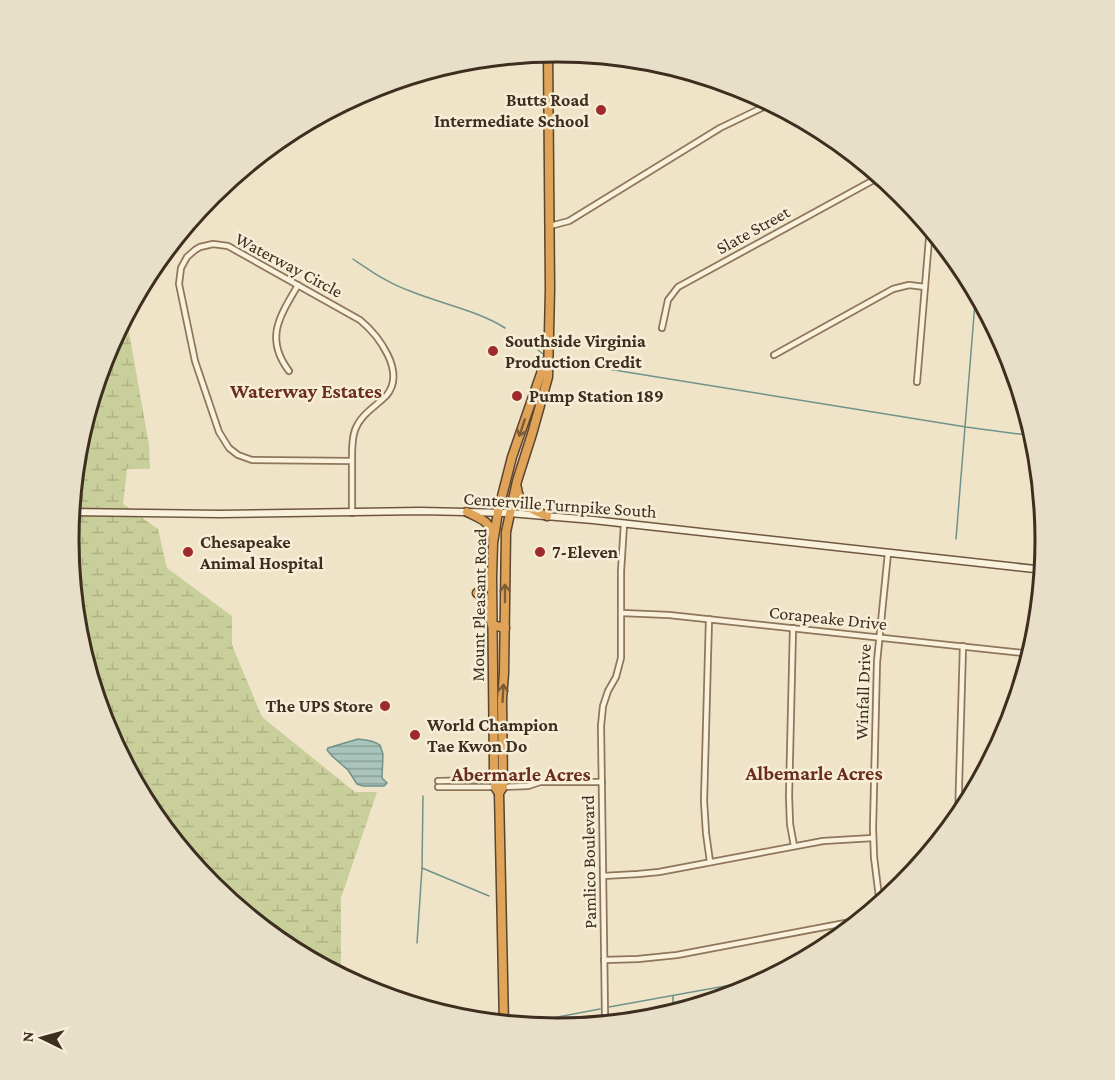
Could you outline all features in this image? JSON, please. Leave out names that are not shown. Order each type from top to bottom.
[{"type":"highway","name":"Mount Pleasant Road","points":[[499,785],[506,532],[517,481],[548,376],[550,290],[548,62]]},
{"type":"highway","name":"Mount Pleasant Road","points":[[504,1015],[499,785],[492,625],[493,543],[498,512],[512,458],[548,352]]},
{"type":"highway","points":[[517,481],[521,501],[529,508],[547,516]]},
{"type":"highway","points":[[467,512],[489,524],[493,543]]},
{"type":"highway","points":[[492,578],[487,586],[477,593],[484,598],[492,625],[505,628]]},
{"type":"main road","name":"Centerville Turnpike South","points":[[80,512],[498,512],[1035,569]]},
{"type":"street","points":[[550,226],[569,221],[720,129],[762,108]]},
{"type":"street","name":"Slate Street","points":[[662,328],[668,300],[678,287],[873,180]]},
{"type":"street","points":[[917,382],[929,239]]},
{"type":"street","name":"Waterway Circle","points":[[352,460],[252,460],[238,455],[229,448],[222,438],[200,376],[179,284],[181,268],[191,254],[200,247],[218,244],[228,246],[360,320],[379,340],[391,363],[393,376],[386,396],[364,415],[354,433],[352,513]]},
{"type":"street","points":[[289,371],[278,352],[276,334],[281,316],[298,285]]},
{"type":"street","points":[[774,355],[893,289],[909,285],[925,287]]},
{"type":"street","name":"Pamlico Boulevard","points":[[604,1016],[602,718],[606,699],[621,658],[621,571],[624,524]]},
{"type":"street","name":"Winfall Drive","points":[[878,895],[873,838],[876,698],[879,637],[888,553]]},
{"type":"street","name":"Corapeake Drive","points":[[622,613],[709,619],[1023,653]]},
{"type":"street","points":[[709,619],[704,801],[710,862]]},
{"type":"street","points":[[793,628],[789,796],[794,846]]},
{"type":"street","points":[[959,800],[963,646]]},
{"type":"street","points":[[438,784],[528,786],[540,782],[602,782]]},
{"type":"street","points":[[603,876],[638,874],[823,841],[873,838]]},
{"type":"street","points":[[604,960],[677,955],[844,923]]},
{"type":"green space","points":[[128,328],[149,445],[150,469],[127,469],[123,504],[158,529],[167,568],[232,616],[232,645],[262,717],[355,792],[377,792],[341,898],[341,966],[266,920],[242,900],[198,855],[178,831],[143,779],[128,752],[104,694],[95,664],[83,602],[79,540],[80,509],[88,447],[95,416],[104,386]]},
{"type":"water","points":[[358,739],[380,745],[383,754],[382,778],[387,783],[384,786],[357,784],[348,770],[327,750]]},
{"type":"waterway","points":[[353,259],[395,285],[483,317],[505,328]]},
{"type":"waterway","points":[[956,539],[975,306]]},
{"type":"waterway","points":[[538,350],[543,354]]},
{"type":"waterway","points":[[552,360],[1024,435]]},
{"type":"waterway","points":[[417,943],[422,868],[423,796]]},
{"type":"waterway","points":[[422,868],[489,896]]},
{"type":"waterway","points":[[609,1007],[734,984]]},
{"type":"waterway","points":[[673,996],[673,1004]]},
{"type":"waterway","points":[[553,1018],[600,1009]]},
{"type":"place","name":"Butts Road Intermediate School","points":[[601,110]]},
{"type":"place","name":"Southside Virginia Production Credit","points":[[493,351]]},
{"type":"place","name":"Pump Station 189","points":[[517,396]]},
{"type":"place","name":"Chesapeake Animal Hospital","points":[[188,552]]},
{"type":"place","name":"7-Eleven","points":[[540,552]]},
{"type":"place","name":"The UPS Store","points":[[385,706]]},
{"type":"place","name":"World Champion Tae Kwon Do","points":[[415,735]]},
{"type":"district","name":"Waterway Estates","points":[[306,391]]},
{"type":"district","name":"Albemarle Acres","points":[[814,773]]},
{"type":"district","name":"Abermarle Acres","points":[[521,774]]}]
